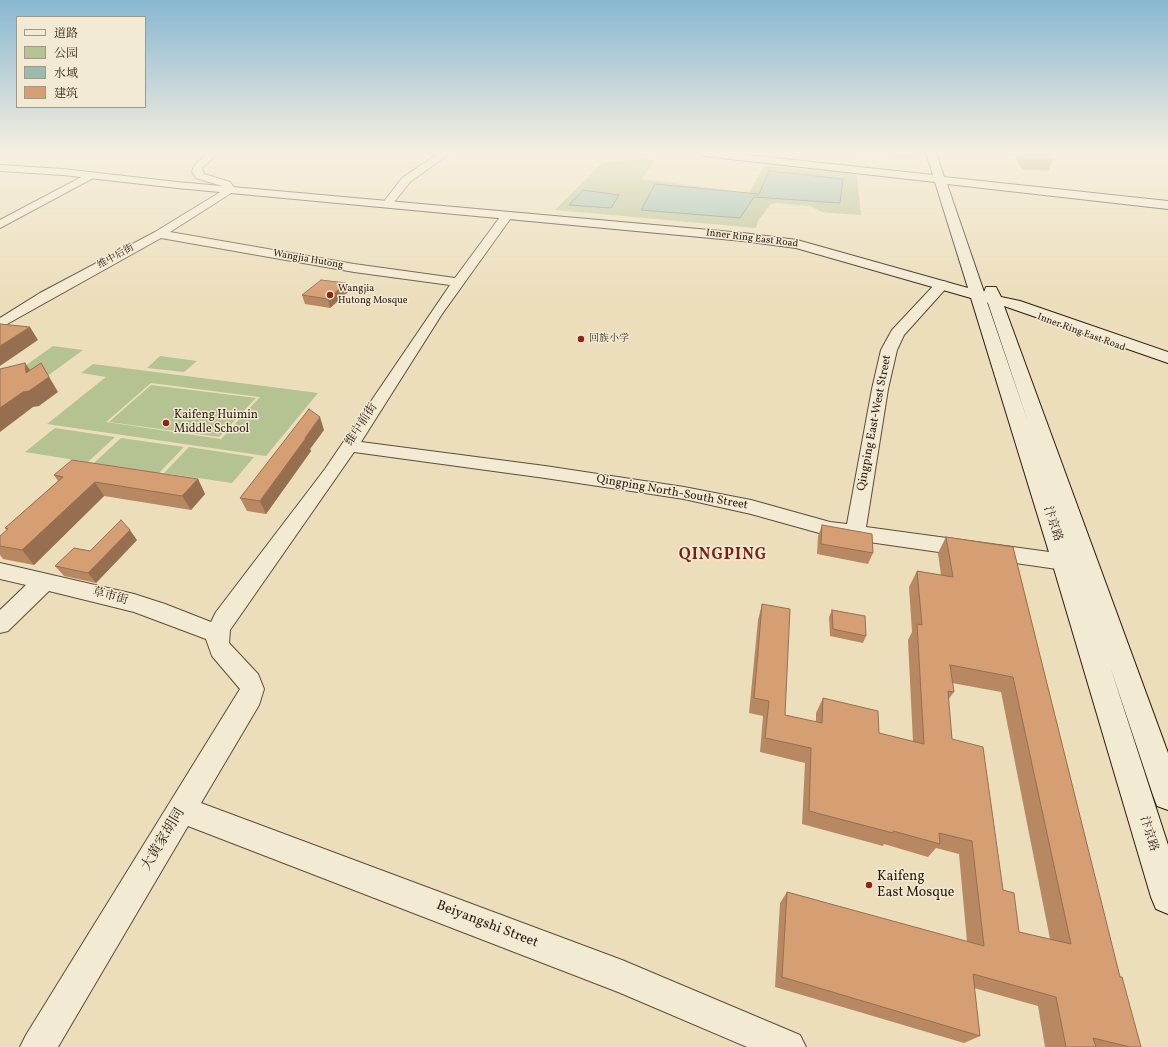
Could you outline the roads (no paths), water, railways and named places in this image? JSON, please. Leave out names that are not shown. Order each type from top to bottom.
[{"type":"street","points":[[0,225],[42,202]]},
{"type":"street","name":"维中后街","points":[[0,324],[45,296],[159,234],[209,202]]},
{"type":"street","name":"Inner Ring East Road","points":[[363,202],[797,244],[986,298],[1015,304],[1168,358]]},
{"type":"street","name":"汴京路","points":[[953,202],[986,298],[1168,795]]},
{"type":"street","points":[[1140,202],[1168,205]]},
{"type":"street","name":"维中前街","points":[[217,634],[224,618],[332,472],[414,345],[507,215]]},
{"type":"street","name":"Wangjia Hutong","points":[[159,234],[354,268],[458,282]]},
{"type":"street","name":"Qingping East-West Street","points":[[855,533],[880,389],[889,350],[897,333],[942,285]]},
{"type":"street","name":"Inner Ring East Road","points":[[986,298],[1018,311],[1168,364]]},
{"type":"street","name":"汴京路","points":[[986,298],[1064,562],[1168,897]]},
{"type":"street","name":"Qingping North-South Street","points":[[349,446],[545,472],[684,493],[750,507],[830,529],[1064,562]]},
{"type":"street","name":"草市街","points":[[0,571],[157,610],[217,634]]},
{"type":"street","points":[[0,624],[45,581]]},
{"type":"street","name":"大黄家胡同","points":[[38,1047],[250,698],[252,689],[249,682],[220,649],[217,642],[217,634]]},
{"type":"street","name":"Beiyangshi Street","points":[[183,810],[622,977],[788,1047]]},
{"type":"water","points":[[572,202],[615,202],[611,208],[569,205]]},
{"type":"water","points":[[645,202],[751,202],[740,218],[641,210]]},
{"type":"place","name":"Wangjia Hutong Mosque","points":[[330,295]]},
{"type":"place","name":"回族小学","points":[[581,339]]},
{"type":"place","name":"Kaifeng Huimin Middle School","points":[[166,423]]},
{"type":"place","name":"Kaifeng East Mosque","points":[[869,885]]},
{"type":"district","name":"QINGPING","points":[[723,556]]}]
